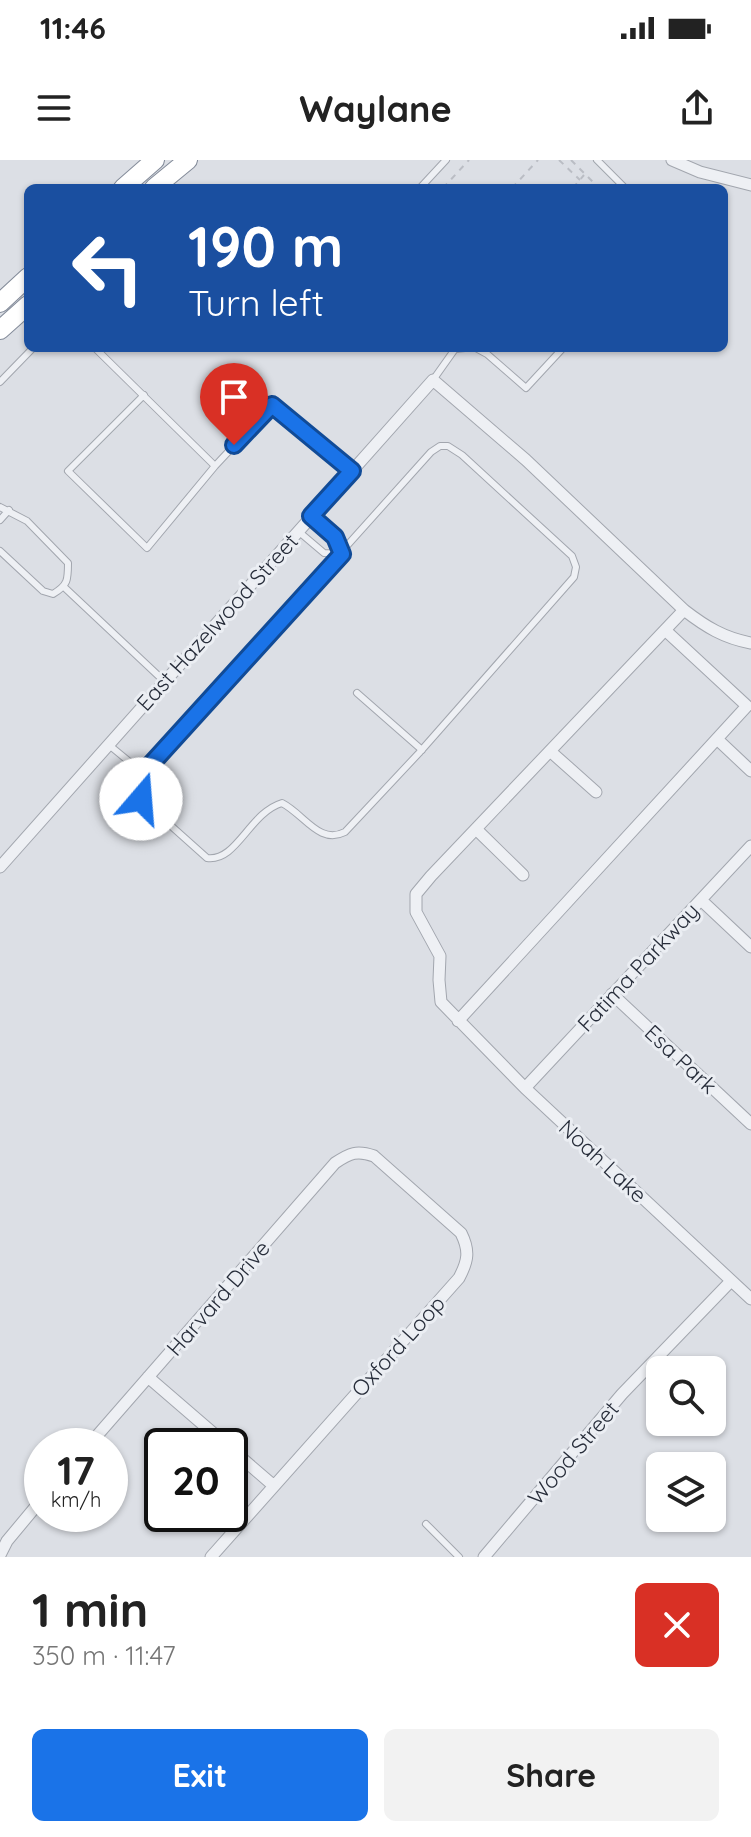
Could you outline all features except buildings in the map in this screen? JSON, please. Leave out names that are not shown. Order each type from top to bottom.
[{"type":"highway","points":[[128,184],[155,160]]},
{"type":"highway","points":[[159,184],[188,160]]},
{"type":"highway","points":[[0,303],[24,281]]},
{"type":"highway","points":[[0,330],[24,314]]},
{"type":"street","points":[[672,160],[700,172],[751,185]]},
{"type":"street","points":[[433,380],[526,460],[684,610],[709,629],[728,638],[751,643]]},
{"type":"street","name":"East Hazelwood Street","points":[[0,867],[433,380]]},
{"type":"street","name":"Noah Lake","points":[[684,610],[416,894],[416,912],[440,956],[441,1002],[525,1088],[751,1299]]},
{"type":"street","points":[[458,1021],[747,706],[665,630]]},
{"type":"street","points":[[717,739],[751,771]]},
{"type":"street","points":[[550,751],[596,792]]},
{"type":"street","points":[[476,829],[523,875]]},
{"type":"street","name":"Fatima Parkway","points":[[525,1088],[751,846]]},
{"type":"street","points":[[701,900],[751,947]]},
{"type":"street","name":"Esa Park","points":[[612,994],[751,1124]]},
{"type":"street","name":"Oxford Loop","points":[[211,1557],[459,1278],[467,1262],[468,1246],[461,1233],[374,1156],[362,1152],[350,1153]]},
{"type":"street","name":"Harvard Drive","points":[[104,1428],[335,1163],[350,1153]]},
{"type":"street","name":"Wood Street","points":[[484,1557],[622,1394],[731,1281]]},
{"type":"street","points":[[148,1377],[207,1428]]},
{"type":"street","points":[[248,1463],[274,1486]]},
{"type":"street","points":[[0,1555],[24,1521]]},
{"type":"lane","points":[[424,184],[446,160]]},
{"type":"lane","points":[[597,160],[621,184]]},
{"type":"lane","points":[[0,382],[29,352]]},
{"type":"lane","points":[[99,352],[215,466]]},
{"type":"lane","points":[[433,380],[452,352]]},
{"type":"lane","points":[[483,352],[526,388],[559,352]]},
{"type":"lane","points":[[144,395],[68,471],[147,548],[215,466],[272,405],[352,471]]},
{"type":"lane","points":[[440,446],[448,446],[462,455],[572,556],[576,567],[574,577],[422,750],[345,832],[334,837],[322,835],[282,803],[267,808],[229,852],[217,859],[207,858],[141,799],[143,773],[342,554],[431,452],[440,446]]},
{"type":"lane","points":[[0,507],[27,521],[68,563],[68,581],[53,594],[43,591],[0,551]]},
{"type":"lane","points":[[0,520],[9,510]]},
{"type":"lane","points":[[311,516],[335,537],[342,554]]},
{"type":"lane","points":[[298,531],[324,553],[342,554]]},
{"type":"lane","points":[[64,587],[164,681]]},
{"type":"lane","points":[[357,693],[422,750]]},
{"type":"lane","points":[[108,744],[143,773]]},
{"type":"lane","points":[[426,1524],[459,1557]]},
{"type":"path","points":[[447,184],[469,160]]},
{"type":"path","points":[[516,184],[538,160]]},
{"type":"path","points":[[559,160],[580,180]]},
{"type":"path","points":[[563,163],[566,160]]},
{"type":"path","points":[[571,160],[594,184]]},
{"type":"path","points":[[576,184],[584,175]]},
{"type":"route","points":[[141,799],[143,773],[342,554],[335,537],[311,516],[352,471],[272,405],[234,445]]}]
